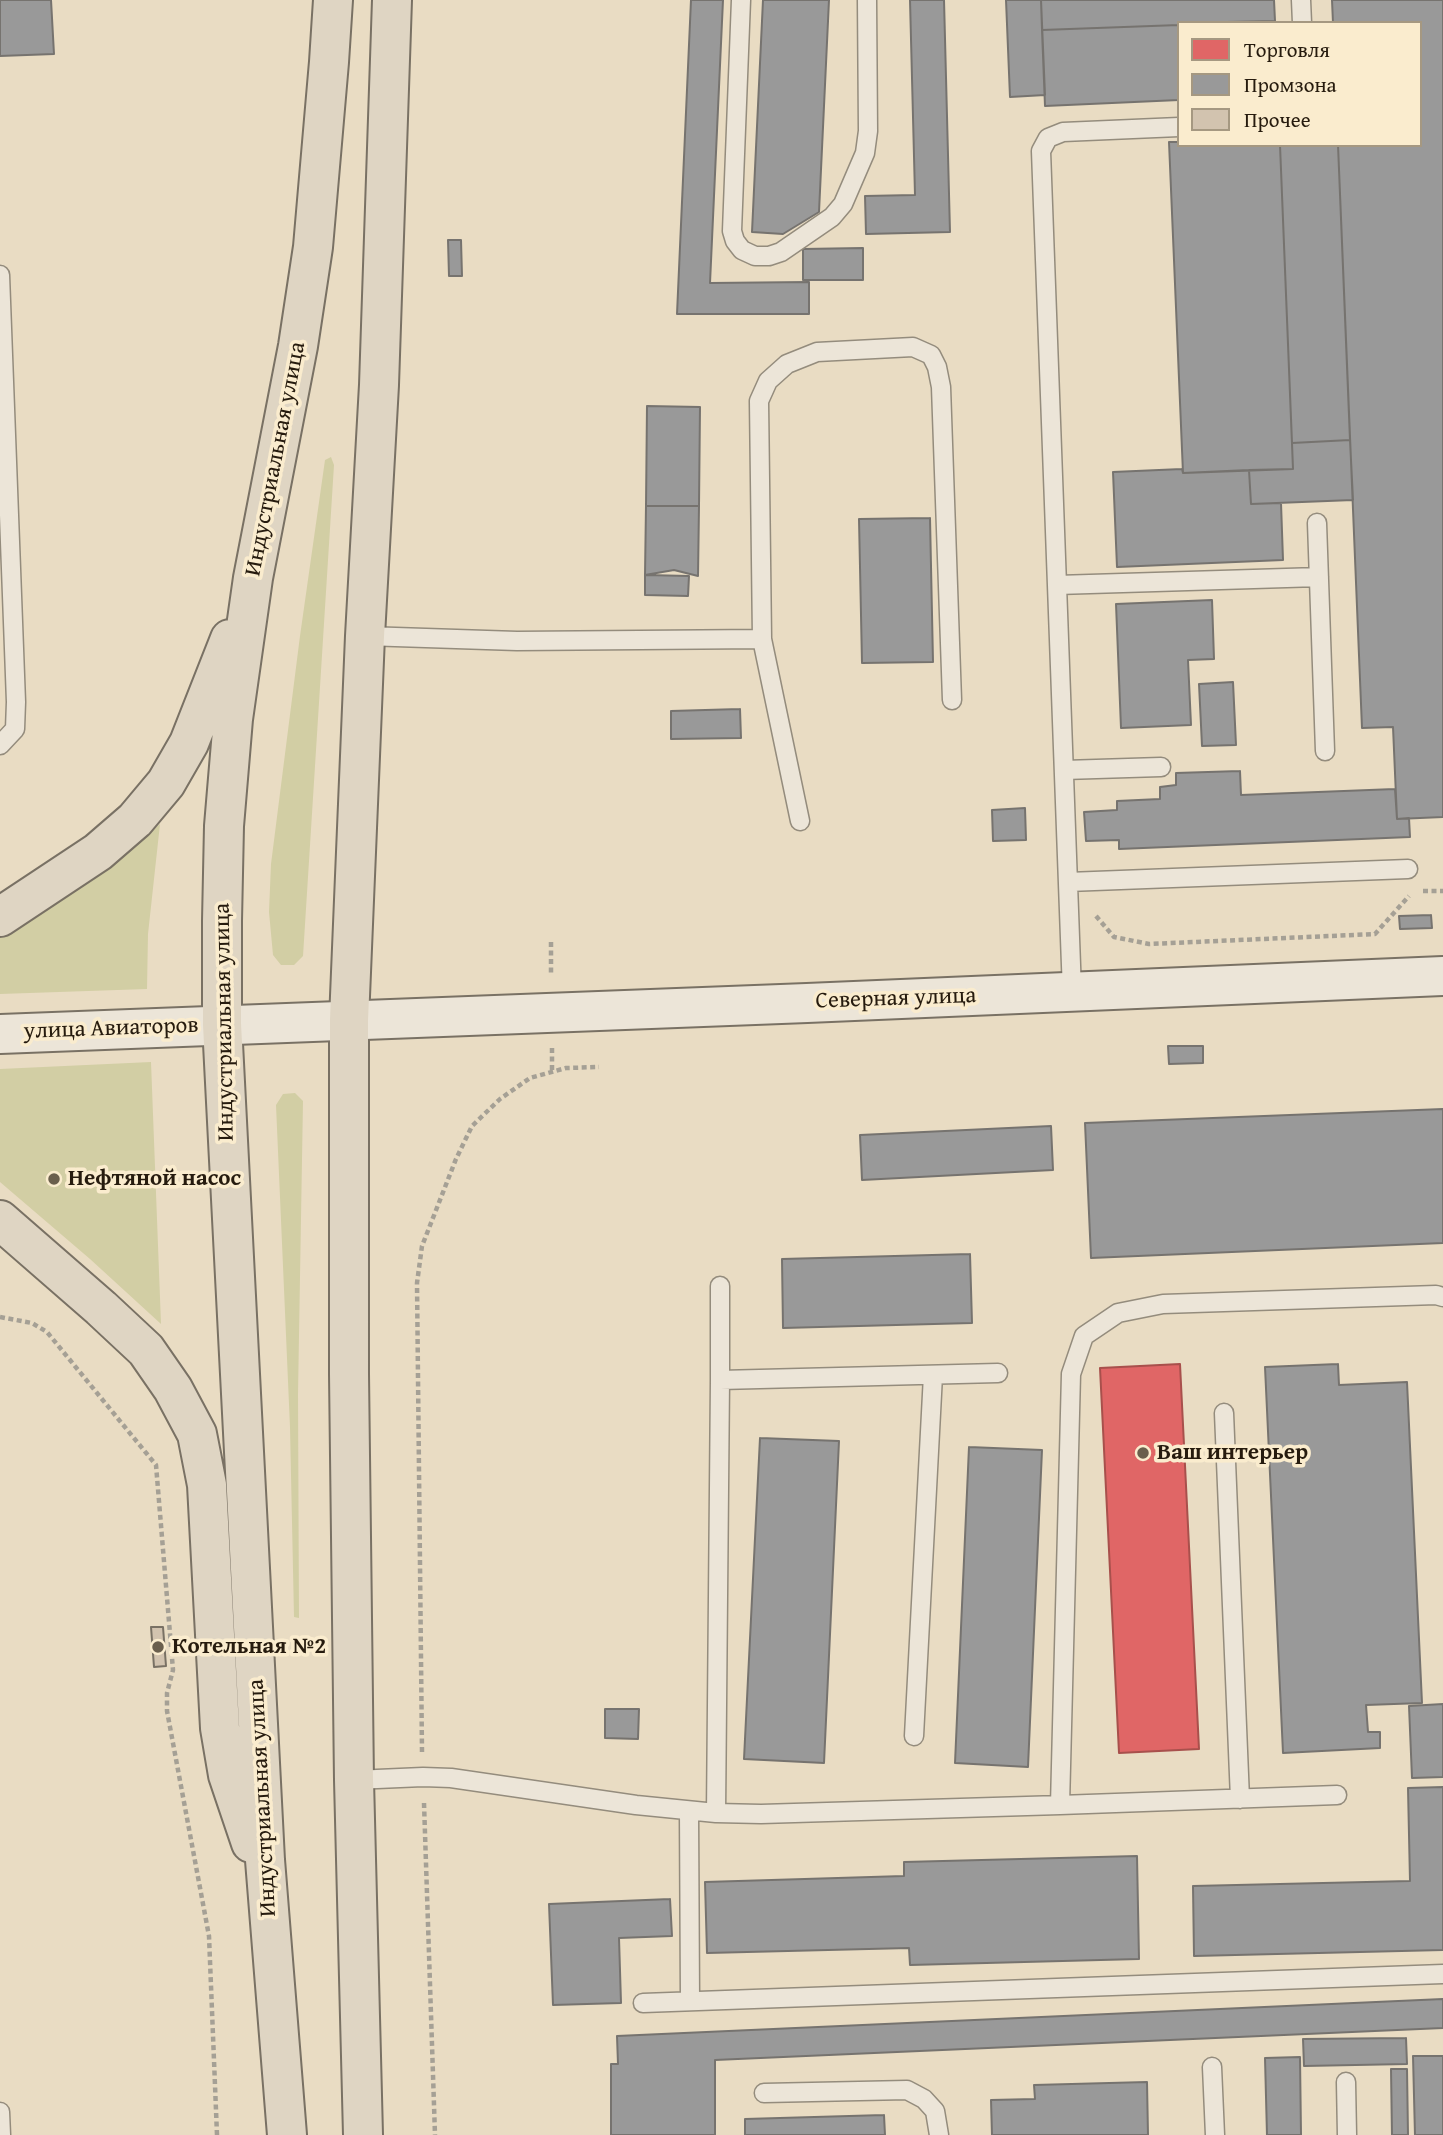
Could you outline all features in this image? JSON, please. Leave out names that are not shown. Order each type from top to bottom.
[{"type":"main road","name":"Индустриальная улица","points":[[287,2135],[267,1890],[222,1024],[224,826],[233,719],[253,578],[298,346],[313,247],[333,0]]},
{"type":"main road","points":[[363,2135],[354,1780],[349,1374],[349,1020],[365,636],[379,385],[392,0]]},
{"type":"main road","points":[[0,917],[98,852],[135,820],[166,783],[189,743],[253,578]]},
{"type":"main road","name":"Северная улица","points":[[222,1024],[1443,976]]},
{"type":"main road","name":"улица Авиаторов","points":[[0,1034],[222,1024]]},
{"type":"main road","points":[[0,1220],[145,1350],[173,1389],[197,1434],[207,1485],[220,1728],[228,1775],[267,1890]]},
{"type":"lane","points":[[323,0],[329,62]]},
{"type":"lane","points":[[741,0],[732,232],[735,242],[742,250],[755,256],[769,256],[781,252],[832,217],[843,204],[865,153],[868,131],[867,0]]},
{"type":"lane","points":[[1301,0],[1302,21]]},
{"type":"lane","points":[[1072,992],[1041,151],[1048,138],[1063,132],[1177,127]]},
{"type":"lane","points":[[0,275],[16,702],[15,729],[0,745]]},
{"type":"lane","points":[[800,821],[762,639],[759,401],[768,381],[786,364],[817,352],[913,347],[931,355],[937,367],[941,387],[952,700]]},
{"type":"lane","points":[[1317,523],[1325,751]]},
{"type":"lane","points":[[1057,585],[1319,577]]},
{"type":"lane","points":[[365,636],[517,641],[762,639]]},
{"type":"lane","points":[[1064,770],[1161,766]]},
{"type":"lane","points":[[1068,882],[1408,869]]},
{"type":"lane","points":[[716,1813],[720,1286]]},
{"type":"lane","points":[[1060,1805],[1071,1374],[1084,1336],[1118,1313],[1163,1304],[1436,1295],[1443,1297]]},
{"type":"lane","points":[[720,1380],[998,1373]]},
{"type":"lane","points":[[914,1737],[933,1375]]},
{"type":"lane","points":[[1224,1413],[1240,1799]]},
{"type":"lane","points":[[354,1780],[451,1778],[578,1798],[689,1811],[761,1814],[1337,1796]]},
{"type":"lane","points":[[689,1811],[690,2001]]},
{"type":"lane","points":[[643,2003],[1443,1974]]},
{"type":"lane","points":[[1212,2067],[1215,2135]]},
{"type":"lane","points":[[1346,2082],[1347,2135]]},
{"type":"lane","points":[[764,2093],[907,2090],[924,2099],[934,2111],[939,2135]]},
{"type":"lane","points":[[0,2112],[1,2135]]},
{"type":"path","points":[[1091,881],[1094,914],[1114,937],[1149,944],[1375,934],[1413,892],[1443,891]]},
{"type":"path","points":[[435,2135],[423,1777],[417,1297],[422,1246],[472,1126],[500,1099],[530,1078],[566,1068],[599,1067]]},
{"type":"path","points":[[0,1317],[32,1323],[47,1332],[156,1465],[173,1670],[167,1693],[167,1711],[209,1936],[217,2135]]},
{"type":"shaded area","points":[[331,457],[334,465],[303,956],[294,965],[281,965],[273,955],[269,912],[271,864],[325,460]]},
{"type":"shaded area","points":[[160,824],[148,934],[147,989],[0,994],[0,935],[127,850]]},
{"type":"shaded area","points":[[151,1062],[161,1324],[0,1182],[0,1069]]},
{"type":"shaded area","points":[[295,1093],[303,1101],[298,1394],[299,1618],[294,1617],[290,1427],[276,1105],[283,1094]]},
{"type":"building: Торговля","points":[[1180,1364],[1199,1749],[1119,1753],[1100,1368]]},
{"type":"building: Промзона","points":[[0,0],[51,0],[54,54],[0,56]]},
{"type":"building: Промзона","points":[[691,0],[723,0],[710,283],[809,282],[809,314],[677,314]]},
{"type":"building: Промзона","points":[[763,0],[829,0],[819,212],[783,234],[752,232]]},
{"type":"building: Промзона","points":[[910,0],[944,0],[950,232],[866,234],[865,196],[915,195]]},
{"type":"building: Промзона","points":[[1006,0],[1041,0],[1045,95],[1010,97]]},
{"type":"building: Промзона","points":[[1041,0],[1274,0],[1275,21],[1177,21],[1177,25],[1042,30]]},
{"type":"building: Промзона","points":[[1332,0],[1443,0],[1443,817],[1397,819],[1393,727],[1362,728],[1338,147],[1422,147],[1422,21],[1333,21]]},
{"type":"building: Промзона","points":[[1177,25],[1177,100],[1045,106],[1042,30]]},
{"type":"building: Промзона","points":[[1169,142],[1177,142],[1177,147],[1280,147],[1293,469],[1183,473]]},
{"type":"building: Промзона","points":[[1280,147],[1338,147],[1350,440],[1292,443]]},
{"type":"building: Промзона","points":[[448,240],[461,240],[462,276],[449,276]]},
{"type":"building: Промзона","points":[[863,248],[863,280],[803,280],[803,249]]},
{"type":"building: Промзона","points":[[647,406],[700,407],[699,506],[646,506]]},
{"type":"building: Промзона","points":[[1350,440],[1353,500],[1251,504],[1249,470],[1293,469],[1292,443]]},
{"type":"building: Промзона","points":[[1182,469],[1183,473],[1249,470],[1251,504],[1281,503],[1283,560],[1117,567],[1113,472]]},
{"type":"building: Промзона","points":[[646,506],[699,506],[698,576],[674,570],[645,575]]},
{"type":"building: Промзона","points":[[930,518],[933,662],[862,663],[859,519]]},
{"type":"building: Промзона","points":[[645,575],[689,576],[688,596],[645,595]]},
{"type":"building: Промзона","points":[[1212,600],[1214,659],[1188,660],[1191,725],[1121,728],[1116,604]]},
{"type":"building: Промзона","points":[[1233,682],[1236,745],[1202,746],[1199,684]]},
{"type":"building: Промзона","points":[[740,709],[741,738],[671,739],[671,711]]},
{"type":"building: Промзона","points":[[1240,771],[1241,795],[1395,789],[1397,819],[1409,818],[1410,837],[1119,849],[1119,840],[1086,841],[1084,812],[1117,810],[1117,801],[1160,799],[1160,787],[1176,785],[1176,773]]},
{"type":"building: Промзона","points":[[1025,808],[1026,840],[993,841],[992,810]]},
{"type":"building: Промзона","points":[[1431,915],[1432,928],[1400,929],[1399,916]]},
{"type":"building: Промзона","points":[[1168,1046],[1203,1046],[1203,1063],[1169,1064]]},
{"type":"building: Промзона","points":[[1443,1109],[1443,1243],[1091,1258],[1085,1123]]},
{"type":"building: Промзона","points":[[1051,1126],[1053,1170],[862,1180],[860,1135]]},
{"type":"building: Промзона","points":[[970,1254],[972,1323],[783,1328],[782,1259]]},
{"type":"building: Промзона","points":[[1338,1364],[1339,1385],[1407,1382],[1422,1703],[1366,1705],[1368,1732],[1380,1732],[1380,1748],[1283,1753],[1265,1367]]},
{"type":"building: Промзона","points":[[760,1438],[839,1441],[824,1763],[744,1759]]},
{"type":"building: Промзона","points":[[969,1447],[1042,1450],[1028,1767],[955,1763]]},
{"type":"building: Промзона","points":[[1443,1704],[1443,1777],[1412,1778],[1409,1706]]},
{"type":"building: Промзона","points":[[605,1709],[639,1709],[638,1739],[605,1738]]},
{"type":"building: Промзона","points":[[1443,1787],[1443,1950],[1194,1956],[1193,1886],[1410,1881],[1408,1788]]},
{"type":"building: Промзона","points":[[1137,1856],[1139,1959],[910,1965],[909,1948],[707,1953],[705,1882],[904,1876],[904,1862]]},
{"type":"building: Промзона","points":[[670,1899],[672,1936],[619,1938],[621,2003],[553,2005],[549,1904]]},
{"type":"building: Промзона","points":[[1443,1999],[1443,2028],[715,2060],[715,2135],[611,2135],[611,2064],[618,2064],[617,2036]]},
{"type":"building: Промзона","points":[[1406,2038],[1407,2064],[1304,2066],[1303,2039]]},
{"type":"building: Промзона","points":[[1413,2056],[1443,2056],[1443,2135],[1415,2135]]},
{"type":"building: Промзона","points":[[1300,2057],[1301,2135],[1267,2135],[1265,2058]]},
{"type":"building: Промзона","points":[[1391,2069],[1407,2069],[1408,2135],[1392,2135]]},
{"type":"building: Промзона","points":[[1147,2082],[1148,2135],[992,2135],[991,2100],[1035,2099],[1034,2085]]},
{"type":"building: Промзона","points":[[884,2115],[885,2135],[745,2135],[745,2119]]},
{"type":"building: Прочее","points":[[151,1627],[163,1627],[166,1666],[154,1667]]},
{"type":"place","name":"Нефтяной насос","points":[[54,1179]]},
{"type":"place","name":"Ваш интерьер","points":[[1143,1453]]},
{"type":"place","name":"Котельная №2","points":[[158,1647]]}]
